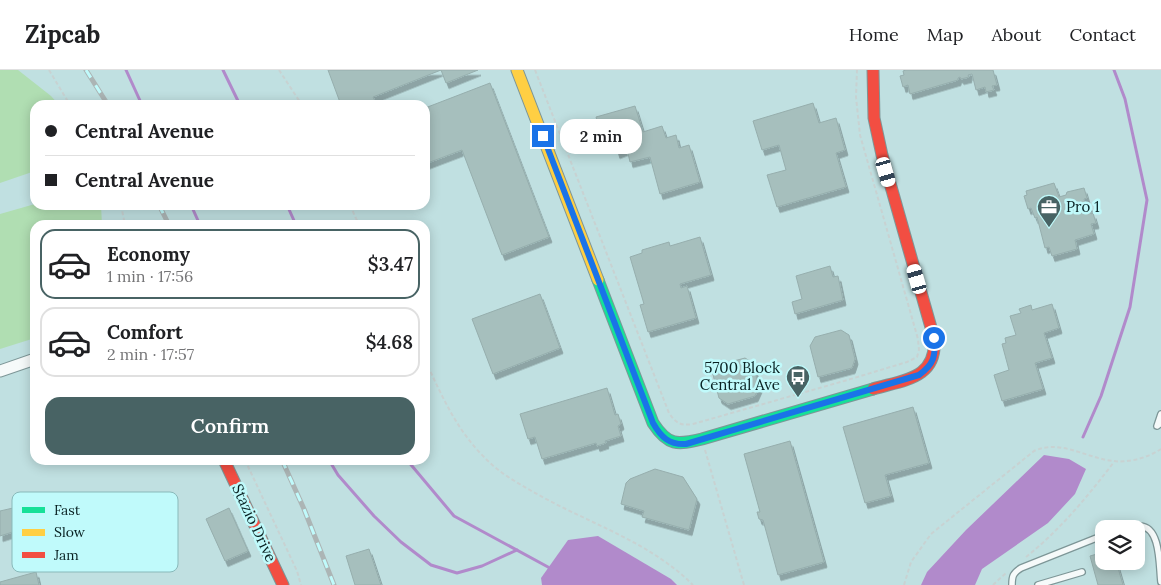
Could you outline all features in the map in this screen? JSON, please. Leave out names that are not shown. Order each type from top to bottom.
[{"type":"street","points":[[517,70],[653,423],[662,437],[675,443],[686,444],[919,375],[929,368],[936,353],[934,338],[882,155],[874,118],[873,70]]},
{"type":"street","points":[[0,372],[30,360]]},
{"type":"street","name":"Stazio Drive","points":[[226,465],[283,585]]},
{"type":"lane","points":[[1161,414],[1157,426],[1161,423]]},
{"type":"lane","points":[[1145,529],[1152,532],[1157,540],[1161,582]]},
{"type":"lane","points":[[1019,584],[1012,585],[1014,572],[1095,539]]},
{"type":"lane","points":[[1038,585],[1082,572]]},
{"type":"path","points":[[49,70],[67,100]]},
{"type":"path","points":[[279,70],[299,100]]},
{"type":"path","points":[[535,70],[669,413],[675,421],[682,425],[693,424],[844,381],[907,362],[917,357],[919,350],[918,339],[860,135],[856,97],[857,70]]},
{"type":"path","points":[[430,370],[460,430],[485,459],[515,482],[550,502],[659,556],[693,585]]},
{"type":"path","points":[[702,440],[744,585]]},
{"type":"path","points":[[904,585],[912,562],[931,534],[1034,452],[1052,446],[1070,449],[1114,462],[1143,458],[1161,449]]},
{"type":"path","points":[[1022,559],[1036,549],[1066,520],[1090,494],[1114,462]]},
{"type":"path","points":[[247,465],[297,571],[301,585]]},
{"type":"path","points":[[993,585],[1008,571]]},
{"type":"green space","points":[[0,70],[18,70],[55,100],[30,100],[30,173],[0,183]]},
{"type":"green space","points":[[30,205],[30,210],[101,210],[102,220],[30,220],[30,340],[0,349],[0,214]]},
{"type":"shaded area","points":[[1044,455],[1069,459],[1086,469],[1075,494],[1048,523],[982,569],[975,585],[921,585],[927,572],[966,530]]},
{"type":"shaded area","points":[[598,536],[671,579],[677,585],[542,585],[541,578],[568,540]]},
{"type":"building","points":[[328,70],[441,70],[373,97],[374,100],[339,100]]},
{"type":"building","points":[[441,70],[478,70],[446,83]]},
{"type":"building","points":[[993,70],[997,85],[992,86],[994,90],[986,92],[985,87],[976,90],[972,74],[968,75],[969,77],[961,79],[960,77],[958,80],[910,94],[908,85],[903,87],[900,76],[904,75],[903,71]]},
{"type":"building","points":[[490,83],[549,237],[502,255],[462,150],[430,162],[430,106]]},
{"type":"building","points":[[813,103],[819,123],[836,118],[845,150],[836,153],[846,187],[777,207],[767,175],[786,170],[779,145],[762,150],[753,121]]},
{"type":"building","points":[[635,106],[643,132],[662,126],[666,138],[676,135],[679,148],[689,145],[700,182],[660,194],[650,157],[630,162],[627,149],[617,153],[613,140],[603,143],[596,117]]},
{"type":"building","points":[[1054,183],[1059,197],[1066,195],[1067,192],[1084,188],[1087,198],[1084,199],[1086,206],[1089,205],[1096,223],[1091,224],[1094,234],[1075,240],[1077,249],[1052,256],[1049,247],[1045,248],[1037,217],[1035,218],[1031,208],[1028,209],[1024,196],[1027,195],[1026,191]]},
{"type":"building","points":[[700,237],[711,275],[680,284],[681,288],[687,286],[696,318],[648,332],[640,305],[644,304],[630,257],[642,253],[642,250],[669,242],[670,246]]},
{"type":"building","points":[[830,266],[833,277],[838,276],[843,300],[795,314],[792,302],[802,299],[796,276]]},
{"type":"building","points":[[540,294],[560,348],[493,374],[472,319]]},
{"type":"building","points":[[1052,304],[1059,328],[1044,333],[1052,358],[1035,363],[1043,389],[1002,401],[994,375],[1009,370],[1002,344],[1006,343],[1005,338],[1016,335],[1010,316],[1021,313],[1019,309],[1031,305],[1032,310]]},
{"type":"building","points":[[841,330],[849,335],[855,359],[852,368],[818,377],[810,346],[815,337]]},
{"type":"building","points":[[745,358],[753,363],[759,387],[755,396],[728,404],[719,398],[711,367]]},
{"type":"building","points":[[607,388],[615,415],[618,414],[621,424],[618,426],[621,436],[605,441],[606,443],[597,446],[596,443],[542,459],[535,437],[528,439],[520,414]]},
{"type":"building","points":[[913,407],[929,463],[885,475],[891,496],[865,503],[843,427]]},
{"type":"building","points":[[790,441],[824,562],[778,575],[763,520],[759,519],[757,512],[760,512],[744,454]]},
{"type":"building","points":[[655,469],[683,477],[697,499],[689,530],[642,517],[644,511],[621,504],[626,483],[630,479]]},
{"type":"building","points":[[12,508],[12,532],[0,536],[0,511]]},
{"type":"building","points":[[229,508],[248,551],[225,561],[206,519]]},
{"type":"building","points":[[369,549],[381,585],[355,585],[346,556]]},
{"type":"building","points":[[1095,555],[1095,570],[1119,570],[1123,585],[1098,585],[1090,556]]},
{"type":"building","points":[[36,572],[39,585],[0,585],[0,582]]},
{"type":"waterway","points":[[126,70],[140,100]]},
{"type":"waterway","points":[[223,70],[238,100]]},
{"type":"waterway","points":[[1083,437],[1101,396],[1130,307],[1147,200],[1125,99],[1114,70]]},
{"type":"waterway","points":[[193,210],[198,220]]},
{"type":"waterway","points":[[289,210],[294,220]]},
{"type":"waterway","points":[[332,465],[338,475],[374,516],[401,542],[431,565],[457,573],[482,566],[517,550]]},
{"type":"waterway","points":[[411,465],[454,516],[548,567]]},
{"type":"railway","points":[[86,70],[105,100]]},
{"type":"railway","points":[[162,210],[166,220]]},
{"type":"railway","points":[[284,465],[334,585]]},
{"type":"traffic: fast","points":[[598,280],[653,423],[663,436],[674,442],[679,443],[702,439],[873,389]]},
{"type":"traffic: slow","points":[[517,70],[598,280]]},
{"type":"traffic: jam","points":[[873,70],[874,118],[882,155],[934,338],[934,352],[924,370],[916,376],[873,389]]},
{"type":"traffic: jam","points":[[226,465],[283,585]]},
{"type":"place","name":"Pro 1","points":[[1049,228]]},
{"type":"place","name":"5700 Block Central Ave","points":[[798,398]]},
{"type":"route","points":[[543,136],[653,423],[662,437],[668,441],[686,444],[702,440],[919,375],[929,368],[936,353],[934,338]]}]
